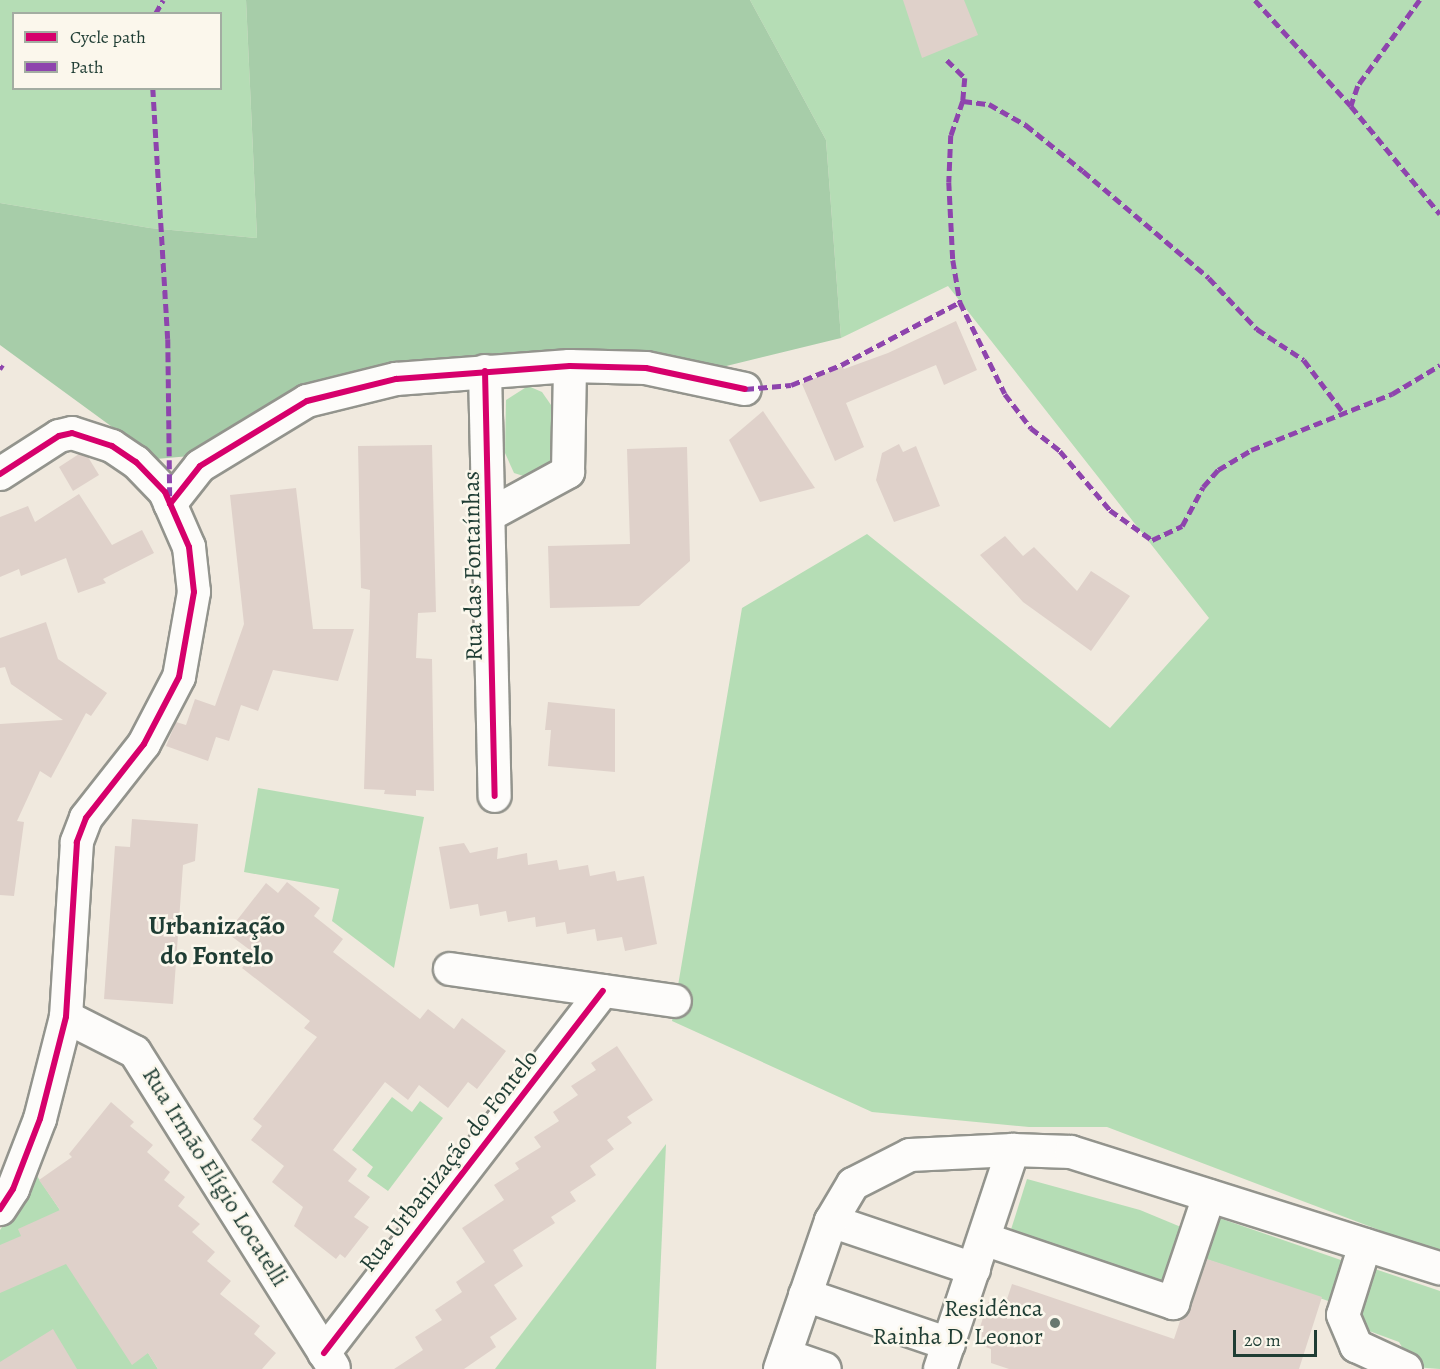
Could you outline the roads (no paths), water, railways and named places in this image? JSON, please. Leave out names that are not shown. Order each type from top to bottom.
[{"type":"street","points":[[491,514],[568,472],[570,366]]},
{"type":"street","points":[[170,504],[200,465],[306,401],[396,379],[570,366],[646,368],[745,389]]},
{"type":"street","name":"Rua das Fontaínhas","points":[[485,371],[491,514],[495,796]]},
{"type":"street","points":[[0,474],[48,441],[72,433],[112,446],[136,462],[165,492],[189,547],[194,592],[179,677],[144,744],[86,818],[77,842],[66,1017],[40,1119],[13,1189],[0,1209]]},
{"type":"street","points":[[450,969],[675,1001]]},
{"type":"street","name":"Rua Urbanização do Fontelo","points":[[329,1361],[603,991]]},
{"type":"street","name":"Rua Irmão Elígio Locatelli","points":[[66,1017],[116,1039],[142,1061],[329,1361]]},
{"type":"street","points":[[805,1295],[944,1356],[1013,1150]]},
{"type":"street","points":[[825,1369],[782,1362],[831,1221],[853,1184],[910,1155],[1013,1150],[1071,1152],[1440,1268]]},
{"type":"street","points":[[984,1239],[1173,1303],[1209,1196]]},
{"type":"street","points":[[831,1221],[974,1269]]},
{"type":"street","points":[[1365,1245],[1343,1315],[1356,1346],[1406,1369]]},
{"type":"place","name":"Residênca Rainha D. Leonor","points":[[1055,1323]]},
{"type":"district","name":"Urbanização do Fontelo","points":[[217,941]]}]
